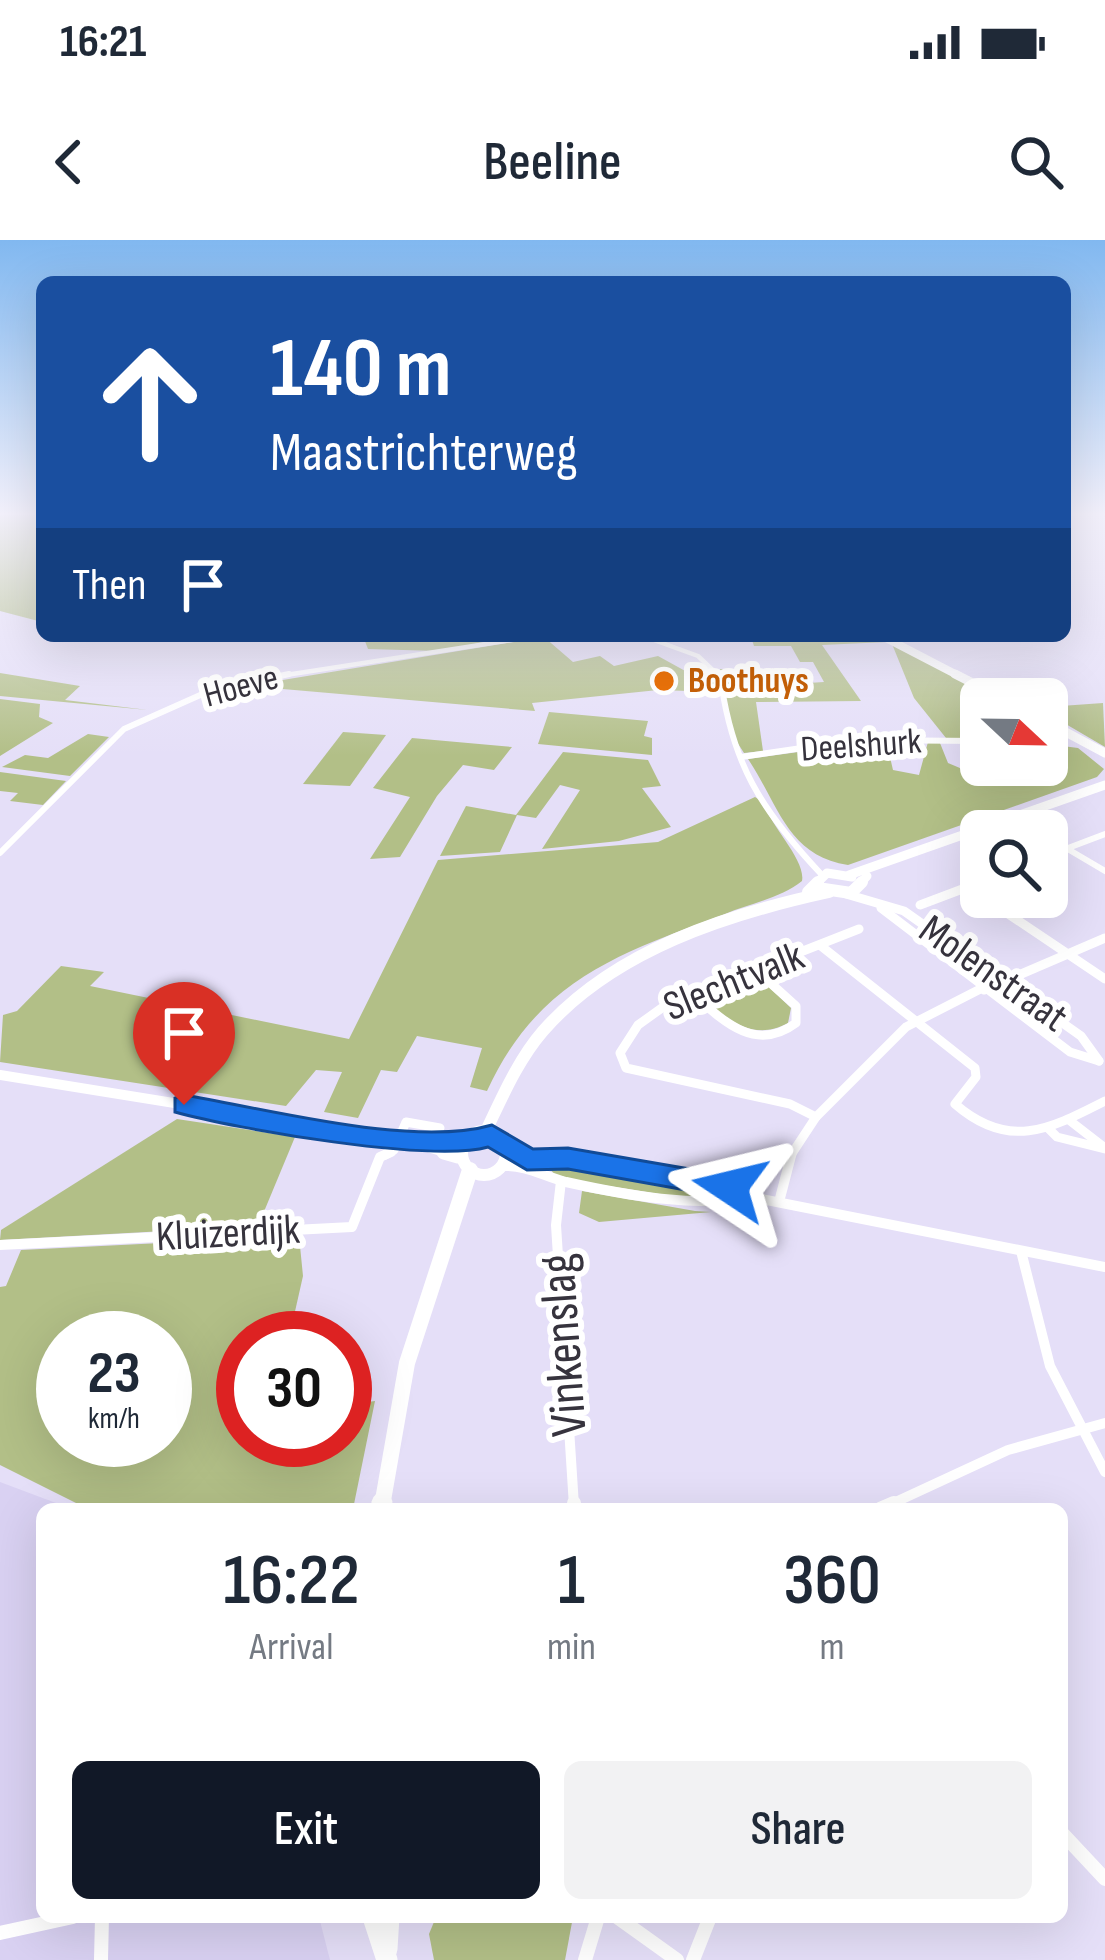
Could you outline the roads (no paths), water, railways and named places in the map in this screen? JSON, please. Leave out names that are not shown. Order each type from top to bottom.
[{"type":"main road","points":[[894,642],[963,678]]},
{"type":"main road","points":[[1068,734],[1103,753]]},
{"type":"main road","points":[[382,1503],[407,1363],[460,1214],[492,1155],[504,1100],[534,1042],[589,988],[645,955],[794,900],[826,881],[852,885],[881,868],[1105,785]]},
{"type":"main road","points":[[826,881],[852,885]]},
{"type":"main road","points":[[0,1075],[492,1155]]},
{"type":"main road","points":[[460,1150],[492,1155]]},
{"type":"main road","points":[[375,1923],[387,1960]]},
{"type":"main road","points":[[387,1960],[389,1923]]},
{"type":"street","name":"Hoeve","points":[[0,853],[125,729],[166,708],[282,675],[498,642]]},
{"type":"street","points":[[657,642],[716,667],[722,678],[724,726],[778,829],[826,881]]},
{"type":"street","name":"Deelshurk","points":[[741,757],[856,740],[960,741]]},
{"type":"street","points":[[1068,847],[1105,834]]},
{"type":"street","points":[[1068,849],[1105,871]]},
{"type":"street","name":"Molenstraat","points":[[852,885],[873,905],[886,915],[1070,1052],[1100,1061],[1088,1042],[1005,982],[898,910],[873,905]]},
{"type":"street","points":[[920,905],[960,891]]},
{"type":"street","name":"Molenstraat","points":[[886,915],[898,910]]},
{"type":"street","points":[[1014,918],[1105,979]]},
{"type":"street","name":"Slechtvalk","points":[[816,1117],[790,1104],[622,1066],[620,1053],[638,1025],[693,994],[859,929]]},
{"type":"street","points":[[779,1202],[794,1149],[816,1117],[915,1020],[1105,938]]},
{"type":"street","points":[[820,946],[977,1072],[956,1100],[961,1113],[997,1127],[1049,1129],[1105,1101]]},
{"type":"street","points":[[693,994],[739,1033],[783,1033],[797,1019],[796,1006],[755,969]]},
{"type":"street","points":[[1069,1120],[1105,1148]]},
{"type":"street","points":[[398,1139],[406,1122],[440,1128]]},
{"type":"street","points":[[1049,1129],[1058,1137],[1105,1148]]},
{"type":"street","name":"Kluizerdijk","points":[[0,1245],[352,1227],[380,1156],[394,1150],[398,1139]]},
{"type":"street","points":[[492,1155],[711,1183],[756,1198],[1105,1267]]},
{"type":"street","points":[[492,1155],[561,1181],[716,1204],[756,1198]]},
{"type":"street","points":[[544,1173],[550,1159]]},
{"type":"street","name":"Vinkenslag","points":[[561,1181],[556,1225],[574,1503]]},
{"type":"street","points":[[711,1183],[720,1195],[716,1204]]},
{"type":"street","points":[[1021,1251],[1024,1281],[1075,1428],[1105,1472]]},
{"type":"street","points":[[893,1503],[1008,1450],[1105,1423]]},
{"type":"street","points":[[1068,1839],[1105,1879]]},
{"type":"street","points":[[0,1934],[47,1923]]},
{"type":"street","points":[[101,1960],[102,1923]]},
{"type":"street","points":[[585,1960],[596,1923]]},
{"type":"street","points":[[625,1923],[677,1960]]},
{"type":"street","points":[[693,1960],[708,1923]]},
{"type":"place","name":"Boothuys","points":[[664,681]]}]
